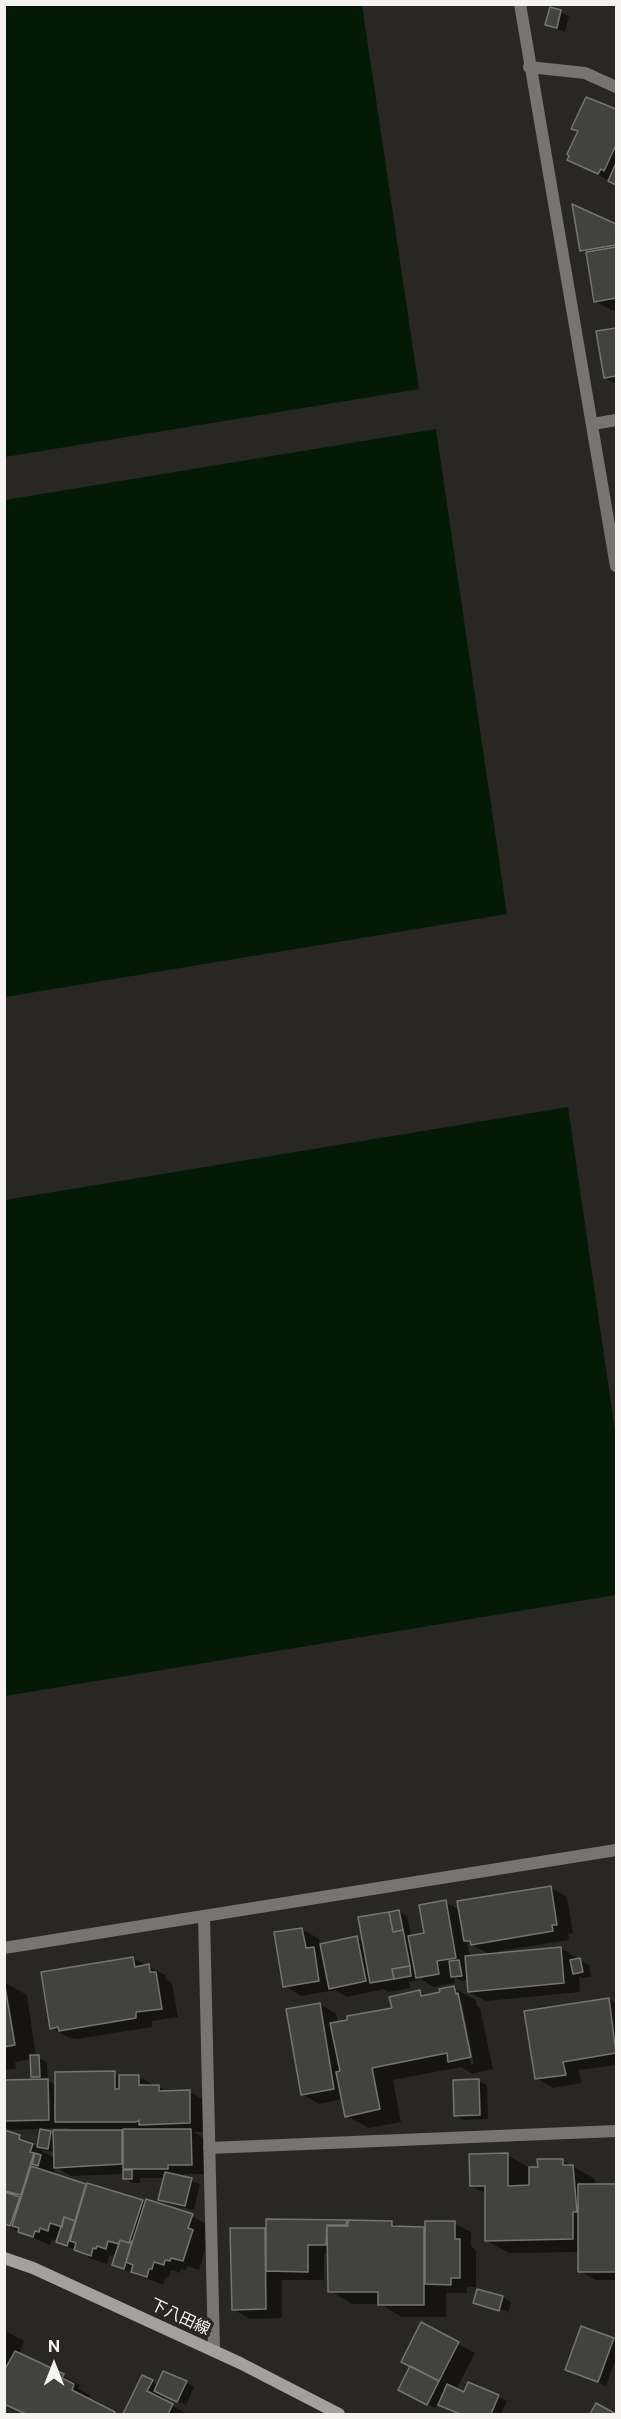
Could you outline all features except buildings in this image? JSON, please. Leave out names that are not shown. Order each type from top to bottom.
[{"type":"street","points":[[520,4],[616,566]]},
{"type":"street","points":[[530,67],[585,73],[616,87]]},
{"type":"street","points":[[593,424],[616,420]]},
{"type":"street","points":[[4,1948],[616,1850]]},
{"type":"street","points":[[204,1916],[214,2351]]},
{"type":"street","points":[[209,2148],[616,2131]]},
{"type":"street","name":"下八田線","points":[[4,2258],[33,2268],[214,2351],[339,2415]]},
{"type":"shaded area","points":[[5,4],[362,5],[419,389],[5,457]]},
{"type":"shaded area","points":[[436,429],[507,914],[5,997],[5,500]]},
{"type":"shaded area","points":[[568,1107],[616,1438],[616,1595],[5,1696],[5,1200]]}]
